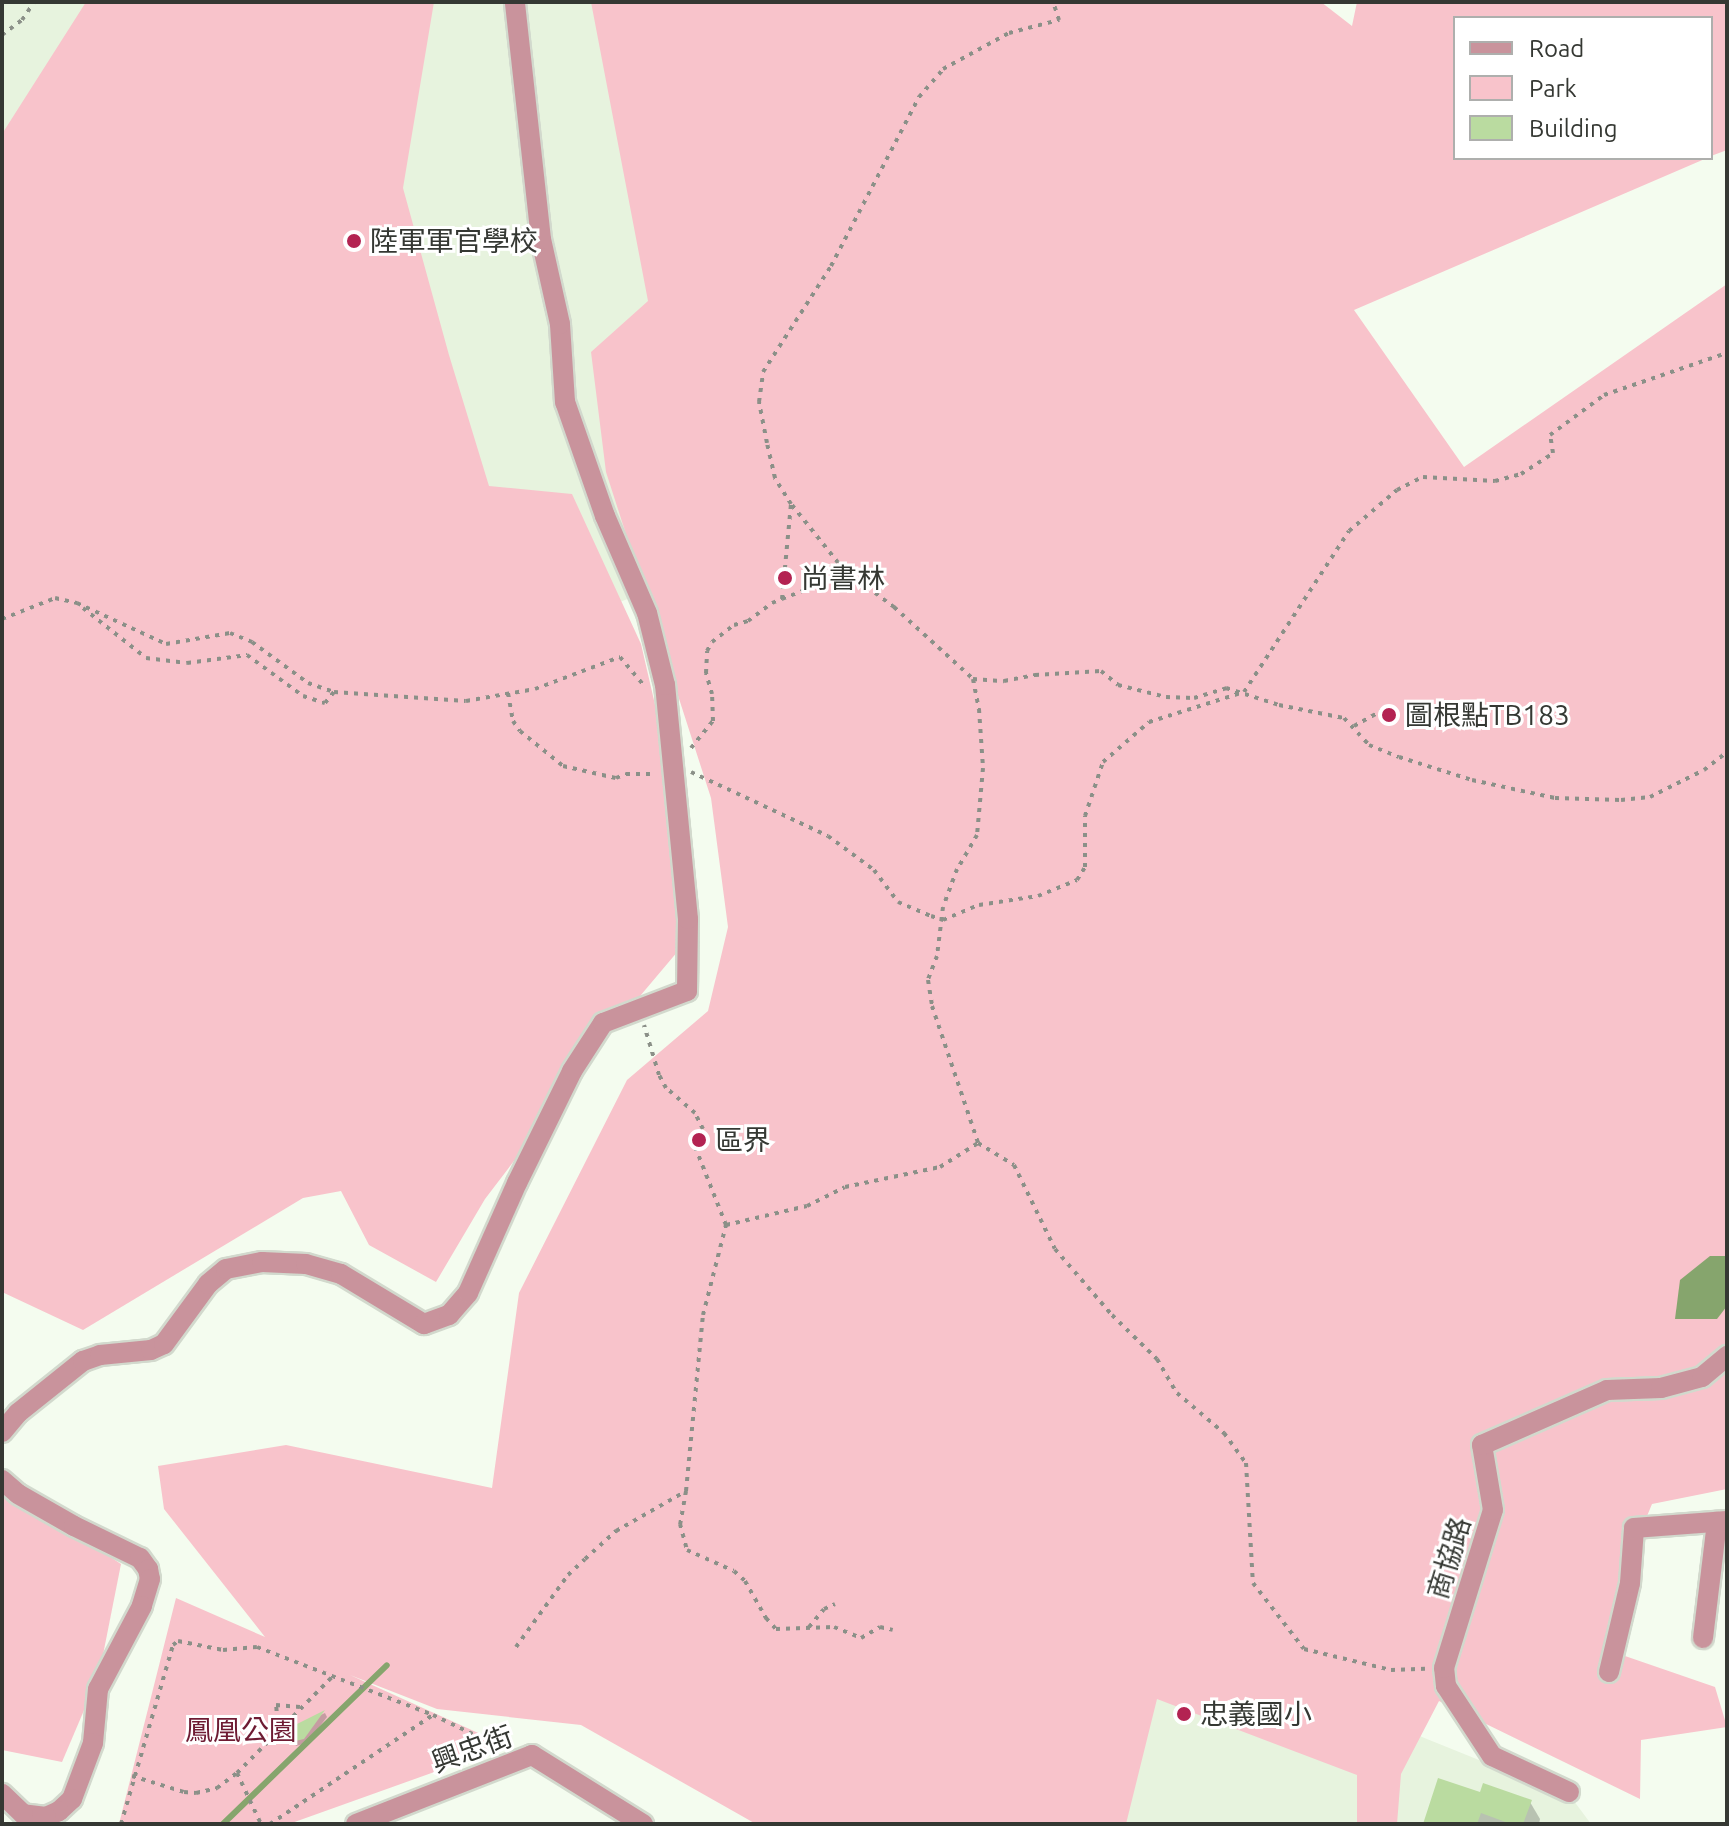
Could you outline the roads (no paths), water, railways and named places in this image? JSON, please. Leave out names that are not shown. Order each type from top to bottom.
[{"type":"street","points":[[2,1432],[18,1413],[83,1361],[100,1355],[151,1350],[164,1344],[208,1284],[226,1269],[262,1262],[306,1264],[341,1274],[424,1324],[449,1315],[468,1293],[572,1071],[603,1023],[639,1012],[687,991],[688,919],[665,685],[647,613],[605,516],[565,402],[560,324],[541,239],[515,2]]},
{"type":"street","name":"商協路","points":[[1569,1792],[1492,1756],[1452,1699],[1444,1668],[1493,1510],[1482,1445],[1607,1390],[1661,1388],[1702,1377],[1727,1356]]},
{"type":"street","points":[[2,1480],[18,1494],[74,1526],[140,1558],[148,1569],[150,1579],[142,1606],[98,1689],[93,1743],[72,1799],[59,1811],[46,1817],[23,1814],[2,1794]]},
{"type":"street","points":[[1609,1672],[1630,1583],[1634,1528],[1722,1522],[1703,1638]]},
{"type":"street","name":"興忠街","points":[[356,1824],[532,1755],[643,1824]]},
{"type":"waterway","points":[[223,1824],[387,1665]]},
{"type":"place","name":"陸軍軍官學校","points":[[354,241]]},
{"type":"place","name":"尚書林","points":[[785,578]]},
{"type":"place","name":"圖根點TB183","points":[[1389,715]]},
{"type":"place","name":"區界","points":[[699,1140]]},
{"type":"place","name":"忠義國小","points":[[1184,1714]]},
{"type":"park label","name":"鳳凰公園","points":[[241,1730]]}]
